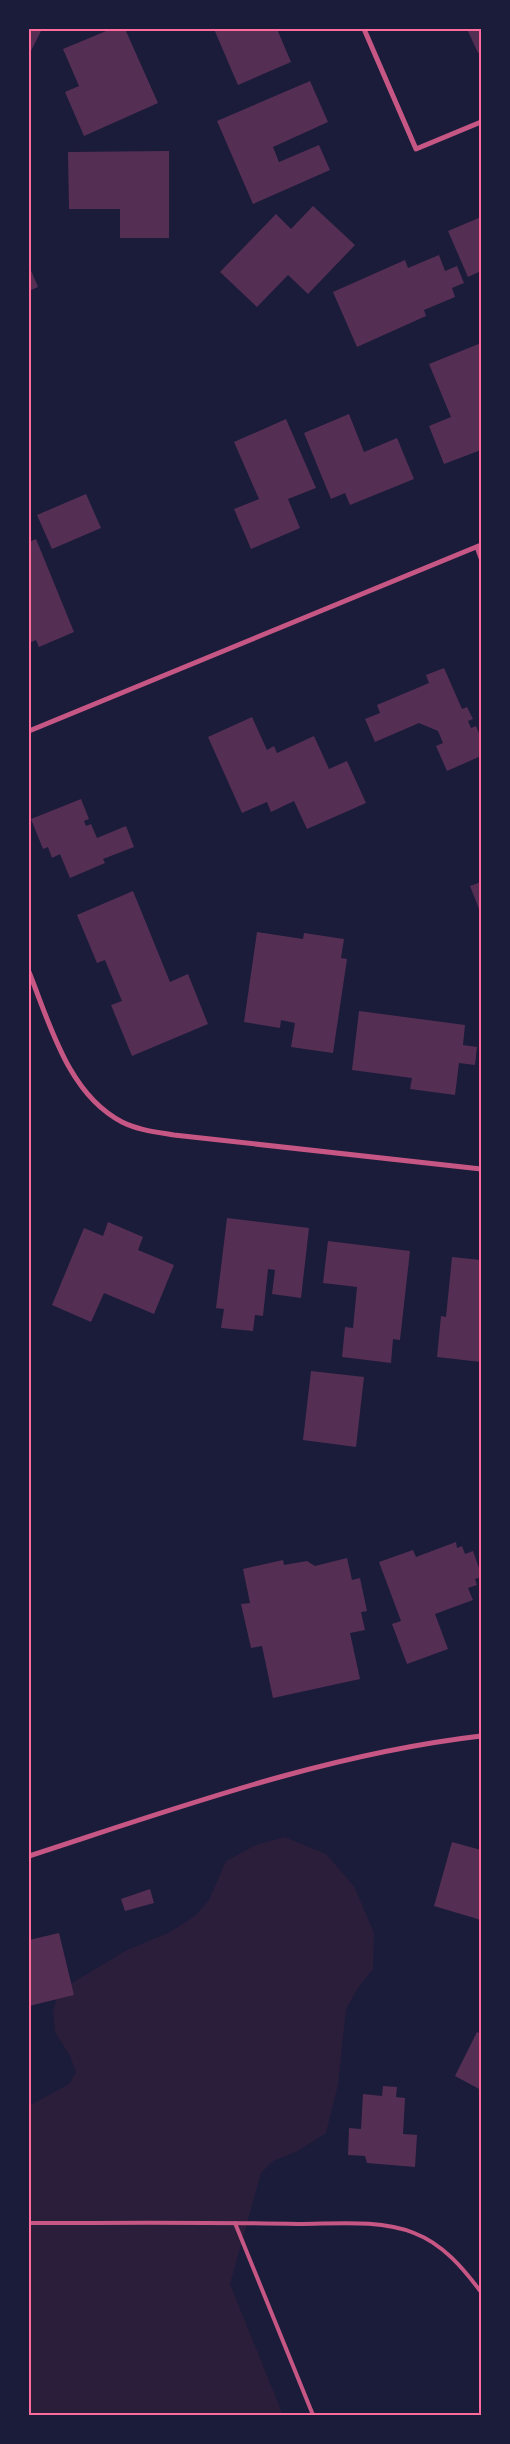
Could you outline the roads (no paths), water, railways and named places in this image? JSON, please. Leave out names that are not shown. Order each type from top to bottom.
[{"type":"street","points":[[364,29],[416,149],[481,122]]},
{"type":"street","points":[[29,731],[479,546],[481,558]]},
{"type":"street","points":[[29,972],[59,1046],[85,1092],[103,1109],[122,1122],[174,1135],[481,1169]]},
{"type":"street","points":[[29,1856],[303,1771],[408,1746],[481,1736]]},
{"type":"lane","points":[[29,2223],[235,2222],[381,2225],[402,2228],[442,2249],[466,2273],[481,2292]]},
{"type":"lane","points":[[235,2222],[313,2415]]}]
